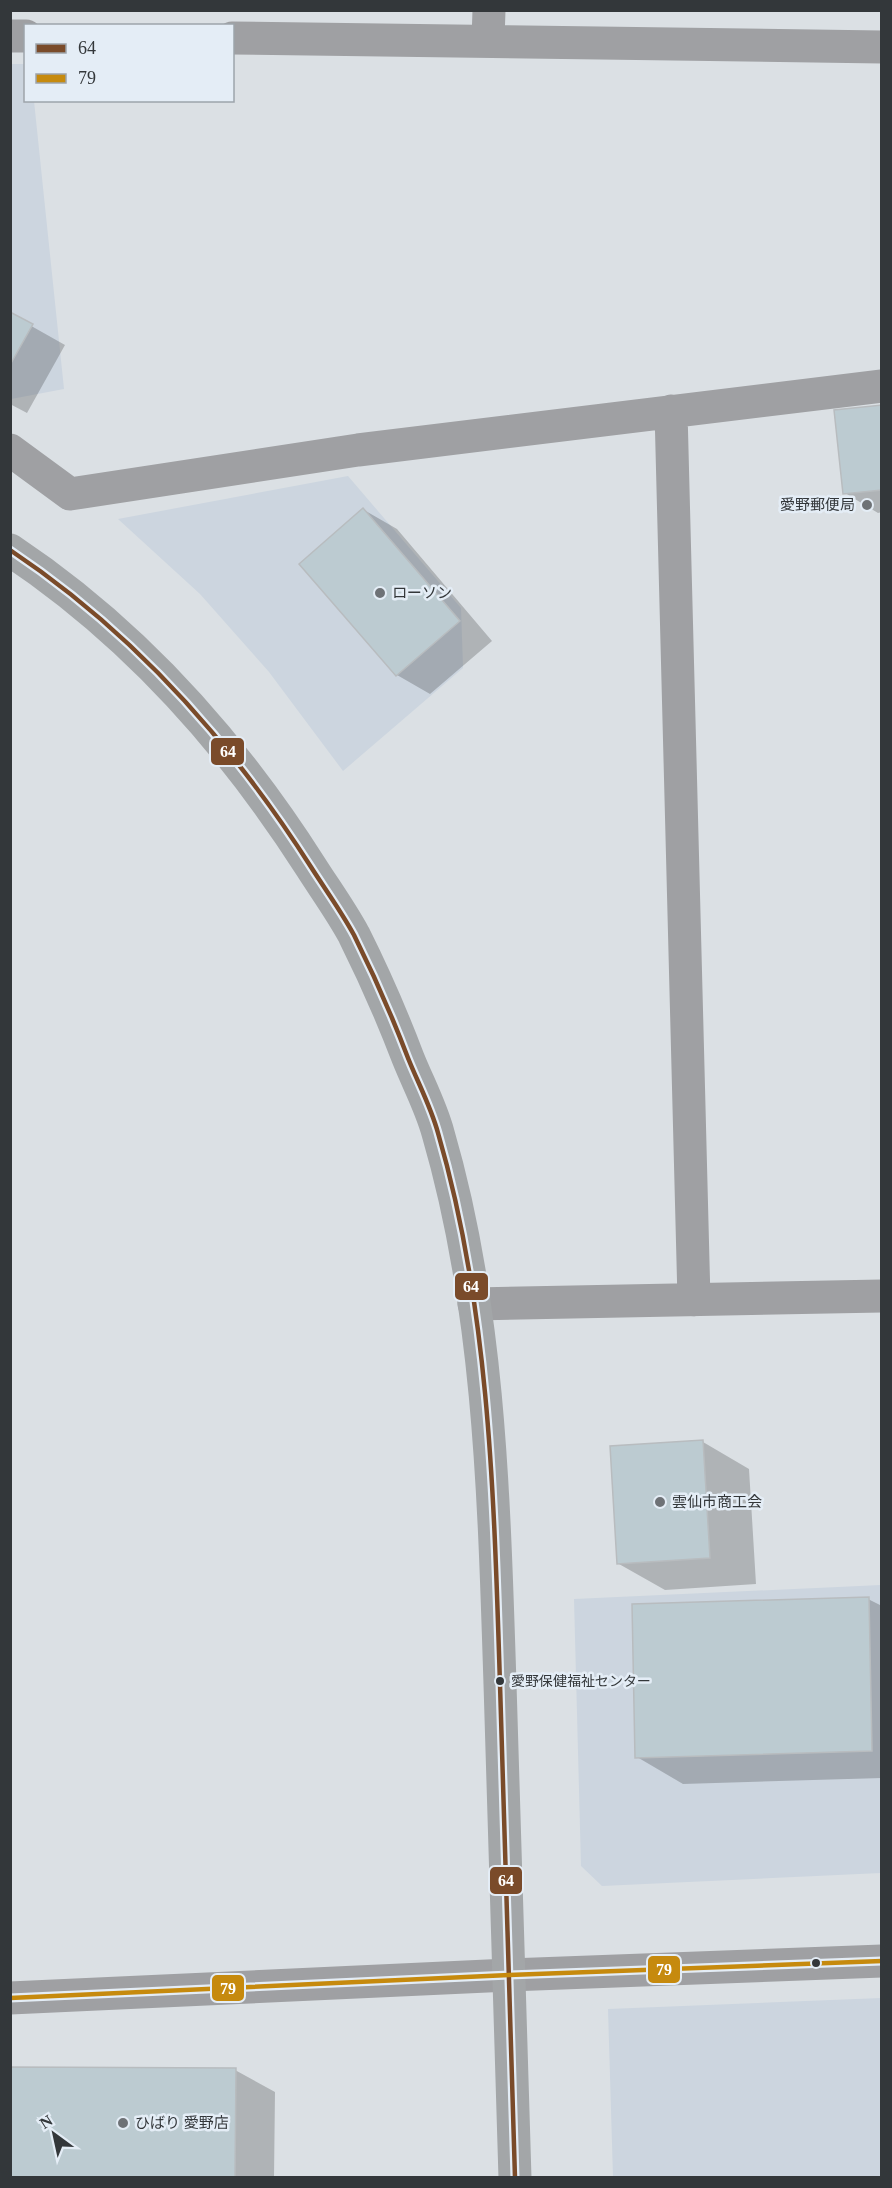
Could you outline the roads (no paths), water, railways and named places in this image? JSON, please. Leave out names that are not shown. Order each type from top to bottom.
[{"type":"highway","points":[[10,550],[72,594],[138,652],[244,770],[287,829],[352,932],[393,1020],[437,1128],[459,1215],[474,1304],[486,1417],[496,1569],[515,2178]]},
{"type":"street","points":[[234,38],[489,24],[882,47]]},
{"type":"street","points":[[10,450],[70,494],[358,450],[882,386]]},
{"type":"street","points":[[671,411],[694,1299]]},
{"type":"street","points":[[474,1304],[882,1296]]},
{"type":"street","points":[[10,1998],[509,1975],[882,1962]]},
{"type":"place","name":"愛野郵便局","points":[[867,505]]},
{"type":"place","name":"ローソン","points":[[380,593]]},
{"type":"place","name":"雲仙市商工会","points":[[660,1502]]},
{"type":"place","name":"愛野保健福祉センター","points":[[500,1681]]},
{"type":"place","name":"ひばり 愛野店","points":[[123,2123]]}]
